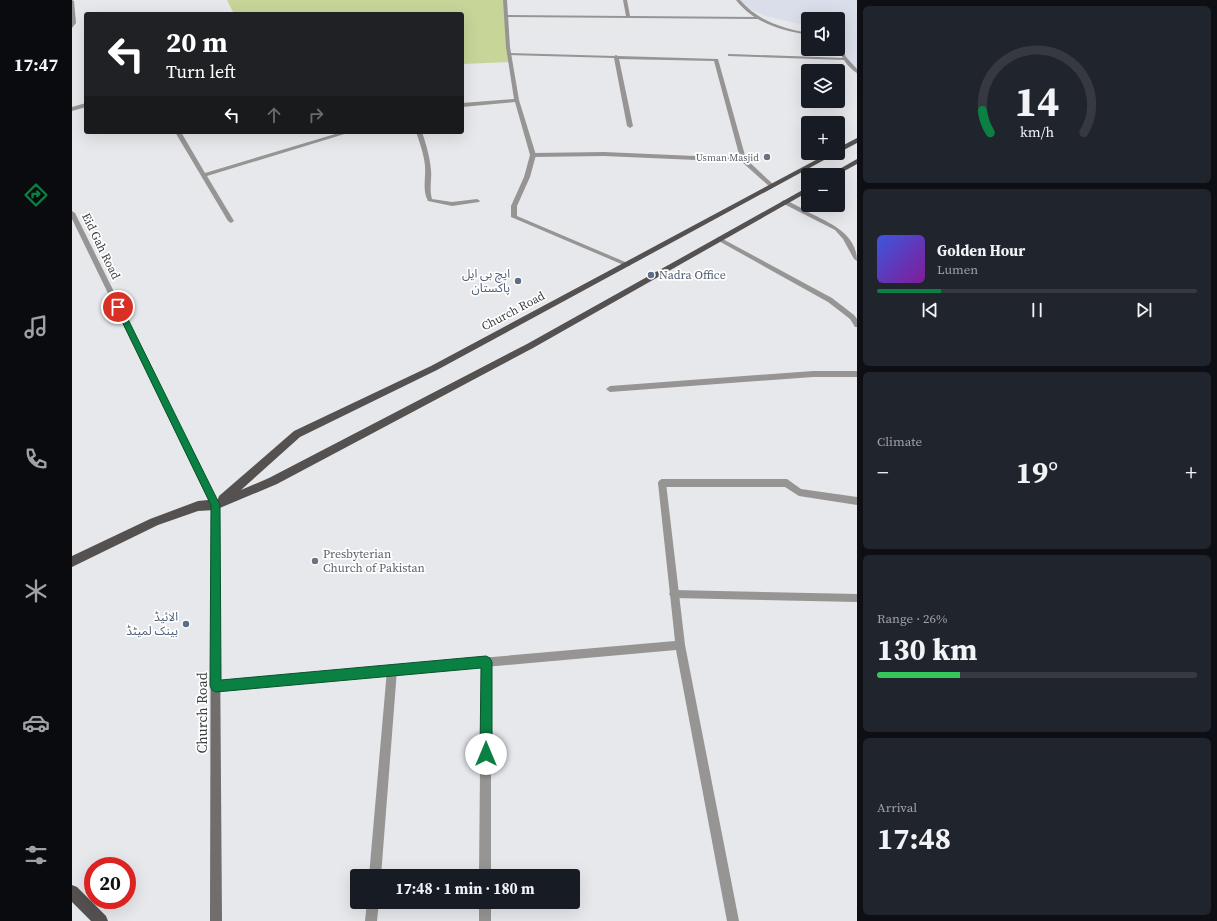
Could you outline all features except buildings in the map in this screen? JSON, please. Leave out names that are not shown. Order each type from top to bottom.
[{"type":"main road","points":[[845,147],[857,140]]},
{"type":"main road","name":"Church Road","points":[[216,921],[215,505],[297,434],[434,368],[821,160]]},
{"type":"main road","points":[[844,168],[857,161]]},
{"type":"main road","points":[[72,562],[154,522],[198,506],[215,505],[273,481],[530,346],[801,193]]},
{"type":"main road","points":[[72,892],[101,921]]},
{"type":"street","points":[[505,0],[509,54],[517,100],[533,155],[527,177],[514,206],[514,217],[628,265]]},
{"type":"street","points":[[625,0],[628,16]]},
{"type":"street","points":[[738,0],[742,6],[757,18],[778,27],[801,32]]},
{"type":"street","points":[[72,1],[74,23],[72,27]]},
{"type":"street","points":[[506,16],[757,18]]},
{"type":"street","points":[[509,54],[716,60],[742,160],[772,186]]},
{"type":"street","points":[[730,55],[846,59]]},
{"type":"street","points":[[616,56],[630,126]]},
{"type":"street","points":[[844,56],[857,72]]},
{"type":"street","points":[[464,105],[517,100]]},
{"type":"street","points":[[72,108],[84,105]]},
{"type":"street","points":[[179,134],[231,221]]},
{"type":"street","points":[[204,175],[341,134]]},
{"type":"street","points":[[420,134],[428,169],[427,195],[430,200],[452,204],[477,201]]},
{"type":"street","points":[[533,155],[604,154],[742,160]]},
{"type":"street","points":[[784,202],[837,229],[846,238],[857,260]]},
{"type":"street","name":"Eid Gah Road","points":[[72,213],[74,222],[215,505]]},
{"type":"street","points":[[719,239],[830,300],[852,317],[857,325]]},
{"type":"street","points":[[610,389],[813,374],[857,374]]},
{"type":"street","points":[[733,921],[680,645],[662,483],[787,483],[799,492],[857,501]]},
{"type":"street","points":[[674,594],[857,598]]},
{"type":"street","points":[[216,686],[680,645]]},
{"type":"street","points":[[485,869],[486,662]]},
{"type":"street","points":[[376,869],[392,670]]},
{"type":"street","points":[[371,921],[372,909]]},
{"type":"street","points":[[484,921],[485,909]]},
{"type":"shaded area","points":[[740,0],[857,0],[857,76],[844,56],[845,12],[801,12],[801,24],[765,16],[745,7]]},
{"type":"green space","points":[[227,0],[505,0],[510,62],[464,64],[464,12],[233,12]]},
{"type":"place","name":"Usman Masjid","points":[[767,157]]},
{"type":"place","name":"Nadra Office","points":[[651,275]]},
{"type":"place","name":"ایچ بی ایل پاکستان","points":[[518,281]]},
{"type":"place","name":"Presbyterian Church of Pakistan","points":[[315,561]]},
{"type":"place","name":"الائیڈ بینک لمیٹڈ","points":[[186,624]]},
{"type":"route","points":[[118,307],[215,505],[216,686],[486,662],[486,754]]}]
